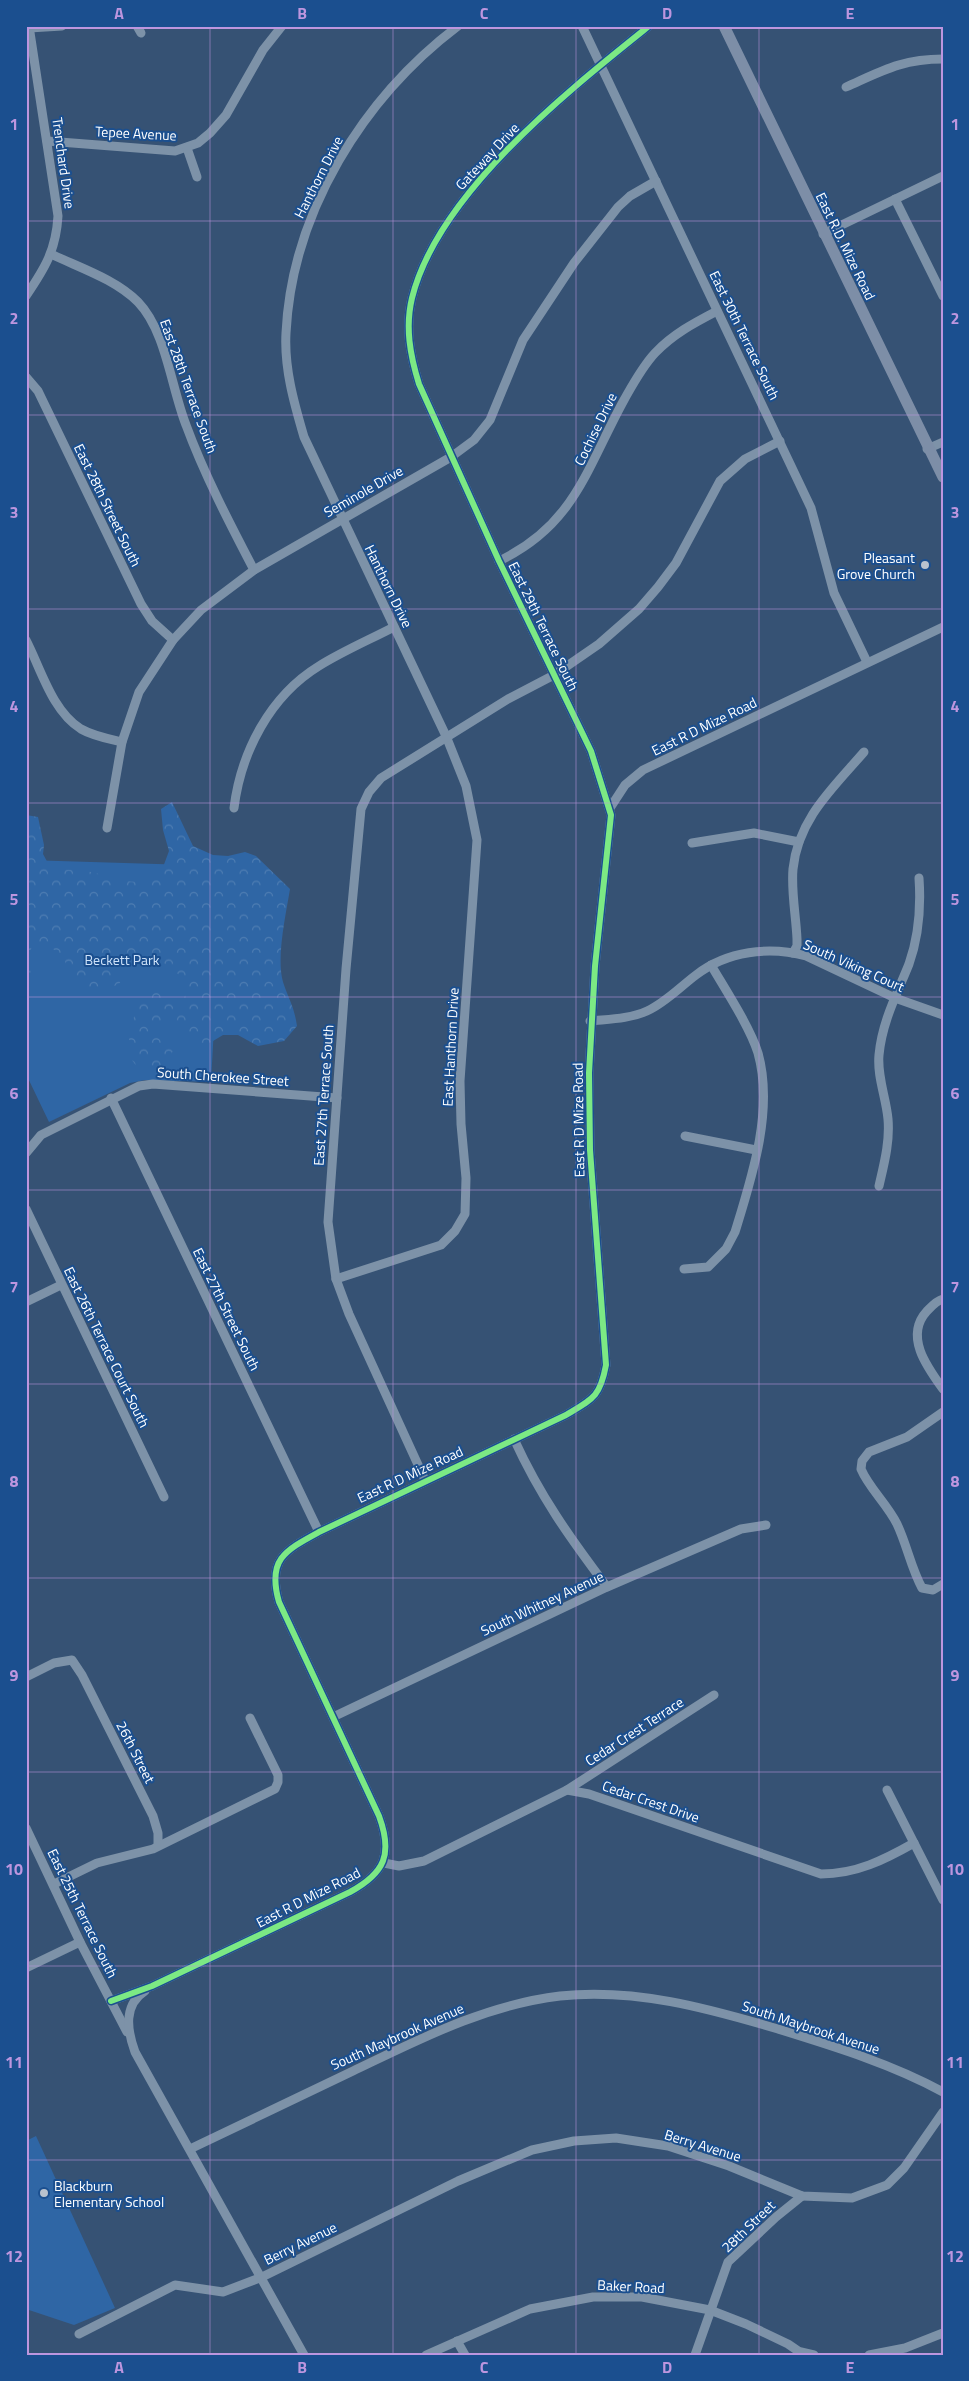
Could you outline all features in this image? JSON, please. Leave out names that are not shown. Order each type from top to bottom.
[{"type":"main road","name":"East R.D. Mize Road","points":[[724,26],[823,234],[943,477]]},
{"type":"street","points":[[29,27],[62,26]]},
{"type":"street","name":"Tepee Avenue","points":[[47,141],[175,150],[186,148],[210,133],[226,115],[264,50],[282,26]]},
{"type":"street","name":"Hanthorn Drive","points":[[446,736],[304,437],[294,403],[287,363],[286,334],[289,301],[297,257],[308,223],[326,185],[355,135],[383,97],[432,46],[458,26]]},
{"type":"street","name":"East 30th Terrace South","points":[[582,26],[780,441],[810,508],[834,593],[867,662]]},
{"type":"street","name":"Gateway Drive","points":[[451,457],[419,384],[411,357],[409,317],[412,297],[420,275],[440,233],[470,192],[549,108],[649,26]]},
{"type":"street","name":"Trenchard Drive","points":[[26,296],[52,254],[57,235],[58,216],[29,27]]},
{"type":"street","points":[[846,87],[898,64],[917,59],[943,59]]},
{"type":"street","points":[[186,148],[197,178]]},
{"type":"street","points":[[823,234],[943,176]]},
{"type":"street","name":"Seminole Drive","points":[[107,828],[122,742],[139,692],[172,640],[201,610],[254,570],[451,457],[474,440],[490,420],[523,340],[574,263],[618,207],[630,196],[656,181]]},
{"type":"street","points":[[896,199],[943,296]]},
{"type":"street","name":"East 28th Terrace South","points":[[52,254],[107,281],[137,302],[148,314],[160,338],[186,427],[254,570]]},
{"type":"street","name":"Cochise Drive","points":[[499,561],[537,539],[569,504],[586,478],[612,421],[638,375],[654,354],[683,328],[717,310]]},
{"type":"street","name":"East 28th Street South","points":[[26,377],[38,391],[141,604],[152,621],[172,640]]},
{"type":"street","name":"East 27th Terrace South","points":[[425,1480],[349,1314],[336,1279],[328,1222],[347,949],[361,809],[369,792],[381,778],[508,699],[554,675],[599,644],[639,609],[676,563],[720,481],[745,459],[780,441]]},
{"type":"street","points":[[928,449],[943,442]]},
{"type":"street","name":"East 29th Terrace South","points":[[451,457],[591,751],[610,808]]},
{"type":"street","points":[[234,808],[237,780],[250,746],[264,721],[282,699],[319,666],[394,627]]},
{"type":"street","name":"East R D Mize Road","points":[[111,2001],[152,1986],[350,1892],[372,1878],[384,1863],[386,1840],[384,1829],[279,1602],[274,1583],[274,1571],[287,1552],[319,1532],[425,1480],[566,1415],[594,1398],[603,1382],[606,1365],[590,1150],[590,1021],[602,912],[611,815],[610,808],[625,785],[643,770],[943,627]]},
{"type":"street","points":[[26,640],[60,710],[81,729],[122,742]]},
{"type":"street","name":"East Hanthorn Drive","points":[[336,1279],[441,1245],[455,1231],[465,1214],[466,1178],[461,1124],[460,1081],[477,840],[466,786],[446,736]]},
{"type":"street","points":[[793,953],[797,946],[793,870],[798,842],[815,808],[864,752]]},
{"type":"street","points":[[692,842],[754,833],[798,842]]},
{"type":"street","points":[[878,1186],[888,1147],[888,1118],[880,1078],[878,1056],[883,1026],[909,963],[916,938],[920,905],[920,878]]},
{"type":"street","name":"South Viking Court","points":[[590,1021],[626,1018],[646,1011],[711,965],[731,957],[760,951],[793,953],[806,956],[895,998],[943,1015]]},
{"type":"street","points":[[684,1269],[708,1267],[726,1249],[740,1216],[765,1108],[765,1086],[757,1051],[711,965]]},
{"type":"street","name":"South Cherokee Street","points":[[111,1098],[138,1086],[153,1084],[337,1098]]},
{"type":"street","points":[[26,1154],[41,1135],[111,1098]]},
{"type":"street","name":"East 27th Street South","points":[[111,1098],[319,1532]]},
{"type":"street","points":[[685,1136],[756,1150]]},
{"type":"street","name":"East 26th Terrace Court South","points":[[26,1209],[164,1497]]},
{"type":"street","points":[[26,1302],[61,1285]]},
{"type":"street","points":[[943,1299],[937,1301],[921,1318],[917,1333],[919,1349],[927,1366],[943,1389]]},
{"type":"street","points":[[943,1412],[907,1437],[870,1452],[862,1462],[861,1468],[896,1522],[909,1551],[915,1575],[922,1588],[933,1590],[943,1584]]},
{"type":"street","points":[[514,1439],[531,1476],[556,1519],[607,1588]]},
{"type":"street","name":"South Whitney Avenue","points":[[333,1717],[607,1588],[741,1530],[766,1526]]},
{"type":"street","name":"26th Street","points":[[26,1677],[54,1663],[72,1660],[82,1675],[153,1816],[158,1833],[158,1845]]},
{"type":"street","name":"Cedar Crest Terrace","points":[[568,1790],[714,1695]]},
{"type":"street","points":[[54,1884],[96,1863],[114,1857],[145,1852],[158,1845],[166,1844],[275,1789],[278,1775],[250,1718]]},
{"type":"street","points":[[384,1863],[399,1866],[424,1860],[568,1790]]},
{"type":"street","name":"Cedar Crest Drive","points":[[568,1790],[589,1794],[821,1874],[842,1874],[862,1868],[888,1858],[914,1843]]},
{"type":"street","points":[[887,1790],[943,1900]]},
{"type":"street","name":"East 25th Terrace South","points":[[26,1828],[80,1942],[129,2037]]},
{"type":"street","points":[[26,1968],[80,1942]]},
{"type":"street","name":"East R D Mize Road","points":[[152,1986],[134,2001],[128,2022],[129,2037],[135,2052],[304,2355]]},
{"type":"street","name":"South Maybrook Avenue","points":[[190,2149],[446,2026],[505,2006],[561,1996],[611,1995],[688,2003],[801,2036],[912,2075],[943,2092]]},
{"type":"street","name":"Berry Avenue","points":[[78,2334],[175,2285],[223,2292],[262,2277],[458,2181],[532,2150],[574,2141],[616,2138],[668,2146],[729,2166],[802,2196],[852,2198],[887,2185],[904,2168],[943,2112]]},
{"type":"street","name":"28th Street","points":[[710,2310],[728,2262],[776,2217],[802,2196]]},
{"type":"street","name":"Baker Road","points":[[426,2355],[530,2309],[594,2296],[642,2297],[710,2310],[746,2324],[802,2354],[814,2355]]},
{"type":"street","points":[[695,2355],[710,2310]]},
{"type":"street","points":[[869,2355],[905,2348],[943,2333]]},
{"type":"street","points":[[457,2341],[465,2355]]},
{"type":"green space","points":[[172,802],[193,846],[213,855],[228,856],[245,852],[256,856],[290,889],[282,936],[281,972],[297,1026],[284,1041],[258,1046],[238,1035],[223,1035],[203,1047],[186,1040],[175,1023],[163,1019],[158,1029],[170,1036],[175,1048],[164,1065],[149,1071],[137,1066],[129,1050],[131,1029],[144,990],[154,988],[165,1000],[178,1003],[188,993],[182,977],[161,961],[142,960],[129,968],[119,984],[100,992],[84,986],[71,977],[63,956],[46,944],[32,945],[28,963],[33,980],[26,988],[26,815],[38,817],[44,845],[43,854],[51,869],[82,870],[122,880],[140,882],[159,878],[169,851],[163,830],[161,809]]},
{"type":"green space","name":"Beckett Park","points":[[26,860],[223,866],[211,1082],[145,1080],[130,1083],[49,1122],[26,1074]]},
{"type":"green space","points":[[36,2136],[115,2308],[74,2325],[26,2309],[26,2141]]},
{"type":"cycle path","points":[[111,2001],[152,1986],[350,1892],[371,1877],[383,1861],[385,1841],[379,1816],[279,1602],[275,1576],[281,1558],[296,1545],[319,1532],[566,1415],[594,1396],[604,1376],[606,1365],[590,1150],[589,1073],[595,966],[611,815],[591,751],[499,561],[419,384],[411,352],[409,320],[412,298],[426,259],[449,220],[477,183],[545,113],[649,26]]},
{"type":"place","name":"Pleasant Grove Church","points":[[925,565]]},
{"type":"place","name":"Blackburn Elementary School","points":[[44,2193]]}]
